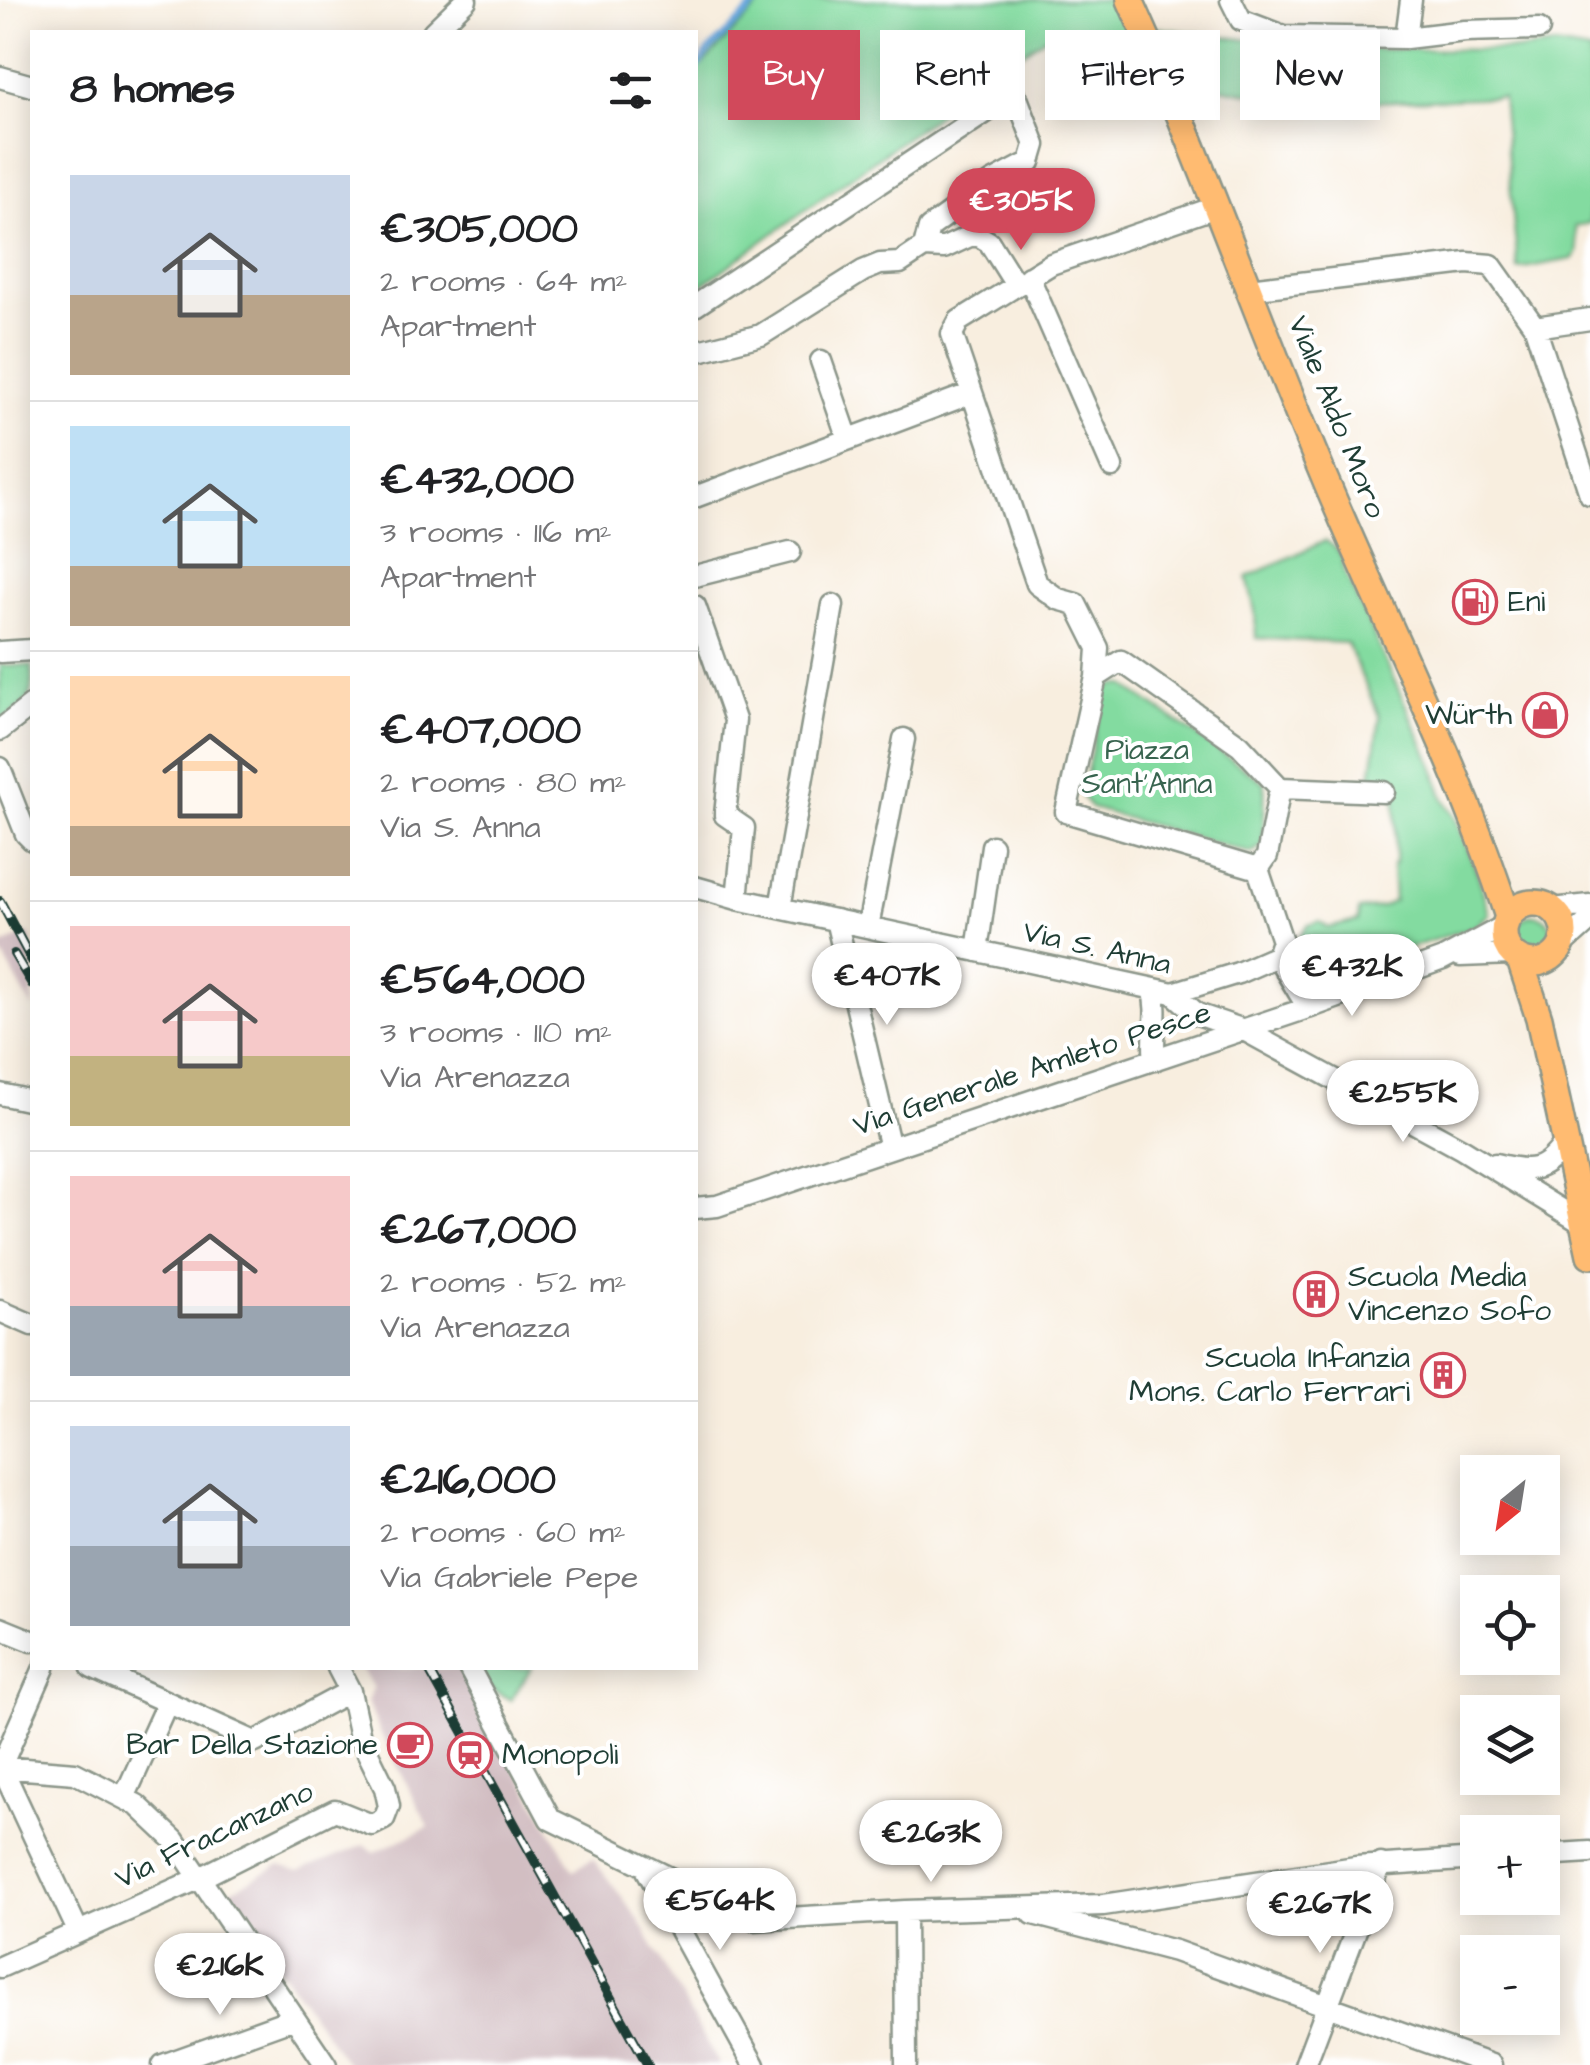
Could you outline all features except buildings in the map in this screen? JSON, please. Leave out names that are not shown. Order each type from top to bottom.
[{"type":"main road","name":"Viale Aldo Moro","points":[[1134,9],[1327,484],[1435,725],[1489,857],[1506,922]]},
{"type":"main road","name":"Viale Aldo Moro","points":[[1489,857],[1548,907]]},
{"type":"main road","points":[[1540,1018],[1546,980],[1559,949],[1563,925],[1548,907],[1523,905],[1506,922],[1506,946],[1516,957],[1540,1018],[1590,1255]]},
{"type":"main road","points":[[1516,957],[1540,963],[1559,949]]},
{"type":"street","points":[[435,30],[466,0]]},
{"type":"street","points":[[1231,0],[1241,20],[1283,36],[1406,38],[1465,31],[1539,29]]},
{"type":"street","points":[[1406,38],[1410,0]]},
{"type":"street","points":[[0,76],[30,85]]},
{"type":"street","points":[[698,304],[998,104],[1018,98],[1034,144],[1030,162],[994,181],[930,228],[924,247]]},
{"type":"street","points":[[1216,207],[1050,264],[958,321],[952,334],[1037,584],[1076,604],[1098,648],[1096,677],[1066,812],[1258,868]]},
{"type":"street","points":[[698,351],[762,335],[880,264],[900,262],[924,247],[944,248],[979,236],[989,242],[1022,281],[1112,468]]},
{"type":"street","points":[[1249,289],[1467,263],[1490,265],[1535,327],[1590,494]]},
{"type":"street","points":[[1535,327],[1590,319]]},
{"type":"street","points":[[820,361],[848,440]]},
{"type":"street","points":[[698,496],[972,393]]},
{"type":"street","points":[[698,575],[790,552]]},
{"type":"street","points":[[780,908],[833,605]]},
{"type":"street","points":[[698,615],[735,720],[725,815],[744,828],[738,899]]},
{"type":"street","points":[[0,652],[30,650]]},
{"type":"street","points":[[1096,677],[1121,661],[1240,745],[1280,788],[1384,792]]},
{"type":"street","points":[[0,730],[30,707]]},
{"type":"street","points":[[868,927],[904,739]]},
{"type":"street","points":[[0,768],[30,838]]},
{"type":"street","points":[[1258,868],[1268,856],[1280,788]]},
{"type":"street","points":[[977,951],[992,846]]},
{"type":"street","points":[[1173,993],[1238,974],[1277,956],[1282,941],[1258,868]]},
{"type":"street","name":"Via S. Anna","points":[[698,888],[1173,993],[1197,1014],[1244,1030],[1462,1149]]},
{"type":"street","points":[[1548,907],[1590,905]]},
{"type":"street","points":[[836,920],[890,1148]]},
{"type":"street","points":[[1559,949],[1590,920]]},
{"type":"street","name":"Via Generale Amleto Pesce","points":[[698,1208],[717,1206],[1308,1008],[1443,959],[1506,922]]},
{"type":"street","points":[[1277,956],[1308,1008]]},
{"type":"street","name":"Via Generale Amleto Pesce","points":[[1443,959],[1516,957]]},
{"type":"street","points":[[1152,989],[1157,1004],[1154,1060]]},
{"type":"street","points":[[0,1094],[30,1101]]},
{"type":"street","points":[[1462,1149],[1488,1162],[1526,1170],[1540,1168],[1553,1159],[1566,1141]]},
{"type":"street","points":[[1462,1149],[1586,1223]]},
{"type":"street","points":[[1,1313],[30,1325]]},
{"type":"street","points":[[0,1628],[30,1640]]},
{"type":"street","points":[[43,1670],[1,1767],[78,1931]]},
{"type":"street","points":[[96,1670],[255,1742],[350,1691],[339,1670]]},
{"type":"street","points":[[470,1670],[550,1819],[755,1920],[1103,1906],[1381,1864],[1460,1859]]},
{"type":"street","name":"Via Fracanzano","points":[[0,1967],[198,1879],[335,1810],[372,1825],[384,1820],[389,1806],[360,1737],[350,1691]]},
{"type":"street","points":[[124,1798],[167,1703]]},
{"type":"street","points":[[1,1767],[75,1774],[138,1805],[174,1840],[326,2065]]},
{"type":"street","points":[[1560,1854],[1590,1852]]},
{"type":"street","points":[[1305,2065],[1381,1864]]},
{"type":"street","points":[[644,1865],[754,2065]]},
{"type":"street","points":[[1011,1908],[1175,1951],[1491,2065]]},
{"type":"street","points":[[905,1911],[906,2065]]},
{"type":"street","points":[[163,2065],[294,2018]]},
{"type":"shaded area","points":[[28,933],[30,936],[30,1004],[0,950]]},
{"type":"shaded area","points":[[362,1670],[461,1670],[573,1870],[593,1859],[639,1920],[719,2065],[348,2065],[226,1893],[280,1865],[299,1871],[364,1845],[375,1852],[429,1827],[367,1702],[373,1688]]},
{"type":"green space","points":[[765,0],[1115,0],[1125,24],[1172,30],[1045,30],[1045,37],[1025,51],[1025,30],[880,30],[880,120],[930,120],[698,288],[698,69],[728,38],[728,120],[860,120],[860,30],[736,30]]},
{"type":"green space","points":[[1220,36],[1240,39],[1240,91],[1220,88]]},
{"type":"green space","points":[[1555,46],[1590,52],[1590,223],[1575,226],[1578,252],[1572,259],[1518,269],[1502,97],[1380,102],[1380,49],[1523,50]]},
{"type":"green space","points":[[1325,541],[1341,557],[1433,765],[1478,875],[1489,914],[1476,926],[1330,974],[1317,971],[1311,961],[1320,956],[1326,959],[1335,948],[1327,944],[1306,948],[1299,937],[1308,925],[1320,922],[1328,928],[1358,921],[1359,910],[1394,901],[1396,779],[1371,778],[1380,718],[1347,643],[1256,638],[1247,577]]},
{"type":"green space","points":[[0,665],[30,666],[28,698],[4,718],[0,717]]},
{"type":"green space","name":"Piazza Sant'Anna","points":[[1124,685],[1265,783],[1263,845],[1251,853],[1091,808],[1082,796],[1104,691]]},
{"type":"green space","points":[[1534,915],[1547,920],[1552,933],[1547,946],[1534,951],[1521,946],[1516,933],[1521,920]]},
{"type":"green space","points":[[479,1670],[530,1670],[511,1700],[488,1687]]},
{"type":"waterway","points":[[698,66],[761,0]]},
{"type":"railway","points":[[0,901],[30,957]]},
{"type":"railway","points":[[14,954],[30,981]]},
{"type":"railway","points":[[429,1670],[648,2065]]},
{"type":"place","name":"Eni","points":[[1475,602]]},
{"type":"place","name":"Würth","points":[[1545,715]]},
{"type":"place","name":"Scuola Media Vincenzo Sofo","points":[[1316,1294]]},
{"type":"place","name":"Scuola Infanzia Mons. Carlo Ferrari","points":[[1443,1375]]},
{"type":"place","name":"Bar Della Stazione","points":[[410,1745]]},
{"type":"place","name":"Monopoli","points":[[470,1755]]}]
